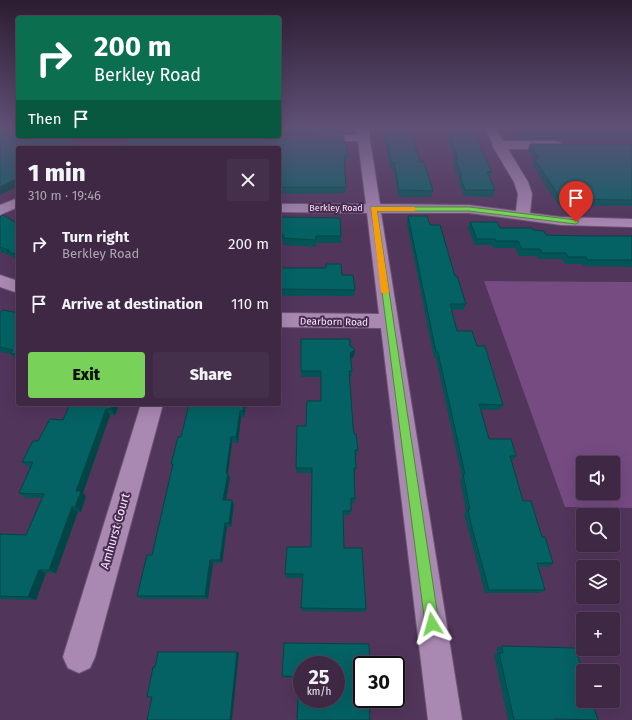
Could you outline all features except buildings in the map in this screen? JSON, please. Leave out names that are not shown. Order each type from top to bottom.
[{"type":"street","points":[[367,161],[445,720]]},
{"type":"street","points":[[508,161],[521,182],[524,194],[523,215]]},
{"type":"street","points":[[0,211],[16,203]]},
{"type":"street","name":"Berkley Road","points":[[281,208],[469,209],[576,222],[632,223]]},
{"type":"street","name":"Dearborn Road","points":[[281,320],[389,321]]},
{"type":"street","name":"Amhurst Court","points":[[79,657],[151,406]]},
{"type":"shaded area","points":[[484,281],[632,282],[632,508],[565,507]]},
{"type":"slow traffic","points":[[385,292],[373,209],[414,209]]},
{"type":"route","points":[[432,624],[373,209],[469,209],[576,222]]}]
